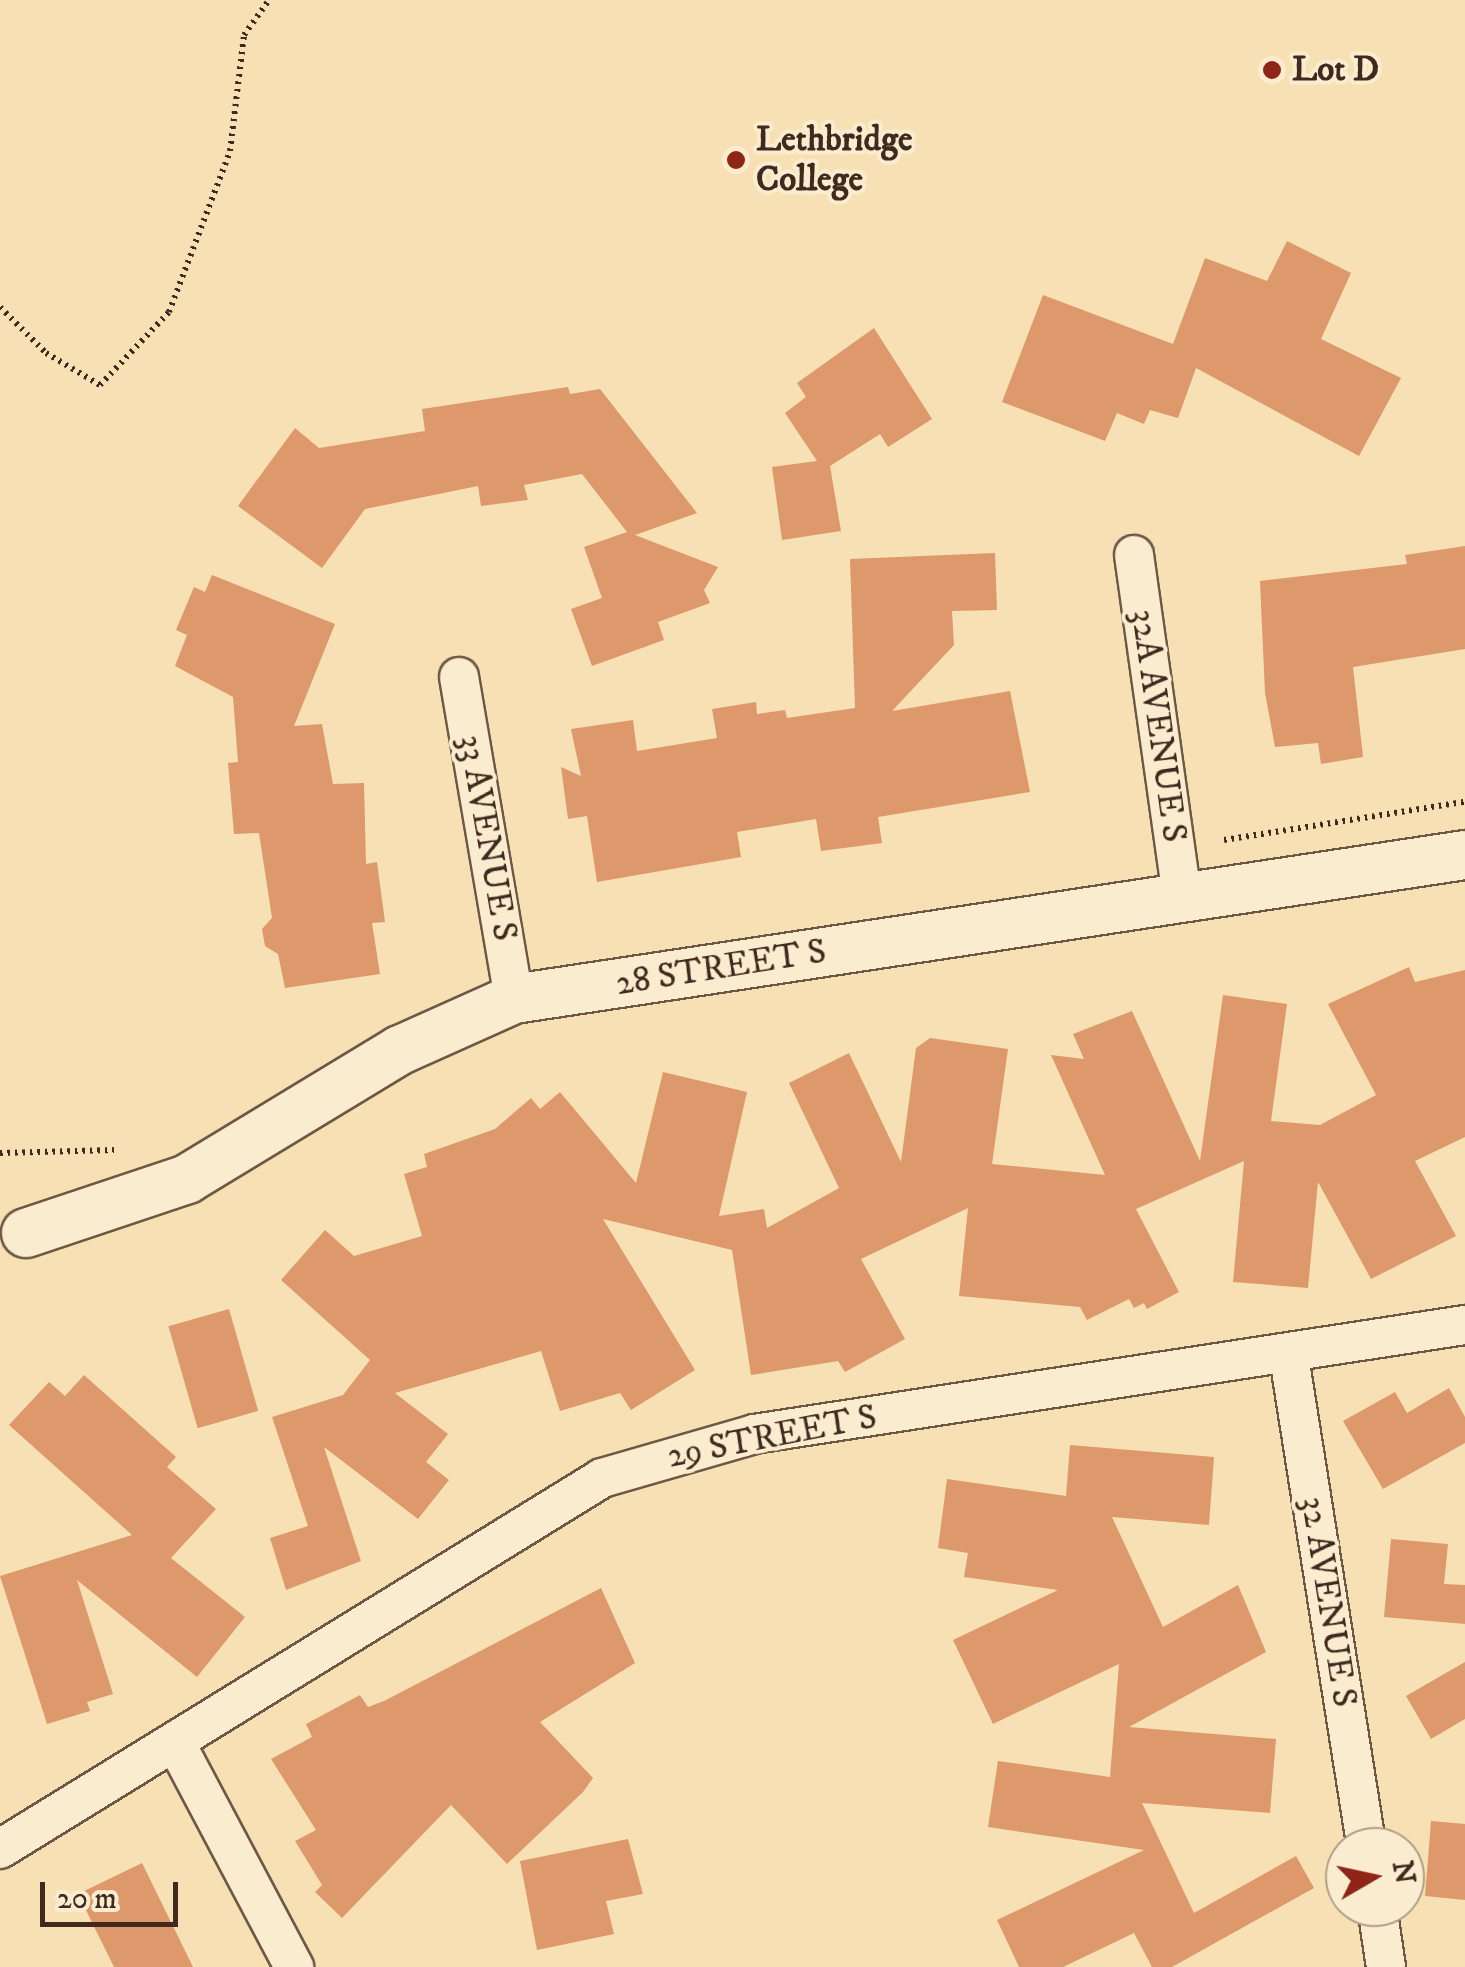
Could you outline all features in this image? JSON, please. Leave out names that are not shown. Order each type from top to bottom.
[{"type":"street","name":"32A AVENUE S","points":[[1134,555],[1182,897]]},
{"type":"street","name":"33 AVENUE S","points":[[460,677],[514,1000]]},
{"type":"street","name":"28 STREET S","points":[[26,1233],[187,1180],[400,1050],[514,1000],[1465,855]]},
{"type":"street","name":"29 STREET S","points":[[0,1848],[602,1478],[681,1450],[754,1434],[1289,1357],[1465,1325]]},
{"type":"street","name":"32 AVENUE S","points":[[1289,1357],[1364,1827]]},
{"type":"street","points":[[175,1742],[294,1967]]},
{"type":"street","points":[[1380,1927],[1386,1967]]},
{"type":"path","points":[[0,307],[46,352],[100,385],[170,312],[230,152],[244,35],[269,0]]},
{"type":"building","points":[[1287,241],[1351,273],[1321,339],[1401,378],[1359,456],[1196,368],[1178,418],[1150,410],[1144,424],[1117,413],[1105,441],[1002,402],[1043,295],[1173,344],[1205,258],[1267,281]]},
{"type":"building","points":[[874,328],[932,419],[888,447],[880,434],[830,466],[841,531],[782,540],[772,467],[817,461],[785,413],[806,397],[797,383]]},
{"type":"building","points":[[568,387],[570,394],[600,389],[697,513],[635,535],[718,567],[704,590],[710,603],[658,622],[664,640],[592,666],[571,609],[602,598],[584,547],[627,532],[582,474],[524,485],[528,500],[481,506],[478,486],[365,509],[322,568],[238,506],[295,428],[319,448],[425,431],[422,409]]},
{"type":"building","points":[[1465,546],[1465,649],[1353,667],[1363,757],[1321,764],[1318,743],[1275,747],[1265,693],[1260,581],[1407,564],[1405,555]]},
{"type":"building","points":[[995,553],[997,610],[952,611],[954,645],[892,711],[1010,691],[1030,792],[878,817],[882,843],[821,851],[816,819],[737,832],[741,857],[597,882],[587,816],[568,819],[561,767],[581,776],[571,729],[633,720],[637,751],[717,738],[712,709],[756,702],[757,714],[785,710],[787,718],[855,708],[850,559]]},
{"type":"building","points":[[212,575],[335,624],[294,726],[322,724],[333,784],[364,783],[366,864],[377,862],[385,922],[372,923],[380,974],[285,988],[278,954],[265,946],[262,929],[272,918],[259,833],[234,834],[228,763],[238,762],[233,697],[175,666],[187,635],[176,630],[194,587],[205,592]]},
{"type":"building","points":[[1409,967],[1415,982],[1465,970],[1465,1137],[1415,1161],[1456,1236],[1371,1279],[1318,1182],[1308,1288],[1233,1282],[1244,1161],[1136,1209],[1179,1292],[1147,1309],[1144,1303],[1134,1308],[1129,1299],[1087,1320],[1080,1307],[959,1296],[968,1208],[861,1259],[905,1339],[845,1372],[838,1361],[751,1375],[732,1250],[603,1219],[695,1370],[631,1410],[620,1393],[560,1411],[541,1351],[395,1393],[448,1434],[426,1462],[449,1480],[418,1519],[324,1447],[361,1561],[286,1590],[270,1538],[308,1526],[272,1417],[343,1395],[370,1360],[281,1280],[325,1230],[354,1256],[422,1236],[404,1174],[427,1167],[424,1154],[495,1129],[531,1098],[540,1109],[560,1092],[636,1183],[663,1072],[747,1092],[719,1216],[764,1209],[767,1228],[839,1188],[789,1083],[849,1053],[901,1162],[916,1048],[930,1038],[1008,1049],[992,1164],[1105,1175],[1051,1055],[1084,1059],[1073,1034],[1132,1011],[1200,1161],[1223,995],[1287,1004],[1271,1121],[1320,1125],[1376,1095],[1328,1004]]},
{"type":"building","points":[[229,1309],[258,1411],[198,1428],[168,1326]]},
{"type":"building","points":[[84,1375],[176,1457],[167,1467],[216,1509],[171,1558],[245,1617],[197,1677],[77,1580],[113,1694],[87,1702],[90,1711],[47,1724],[0,1576],[132,1535],[9,1425],[49,1382],[65,1396]]},
{"type":"building","points":[[1449,1388],[1465,1417],[1465,1443],[1383,1489],[1343,1421],[1395,1392],[1407,1413]]},
{"type":"building","points":[[1070,1445],[1214,1457],[1209,1525],[1112,1517],[1163,1627],[1238,1585],[1266,1652],[1129,1727],[1276,1739],[1270,1813],[1142,1803],[1194,1913],[1296,1856],[1314,1888],[1172,1967],[1152,1967],[1134,1933],[1063,1967],[1019,1967],[997,1920],[1144,1850],[988,1827],[998,1761],[1110,1777],[1119,1664],[993,1724],[953,1640],[1058,1590],[964,1577],[968,1553],[938,1548],[947,1479],[1066,1496]]},
{"type":"building","points":[[1391,1539],[1448,1544],[1444,1584],[1465,1585],[1465,1624],[1384,1617]]},
{"type":"building","points":[[601,1588],[635,1663],[540,1722],[593,1778],[583,1792],[507,1864],[451,1805],[342,1918],[315,1892],[322,1885],[295,1841],[316,1830],[271,1759],[312,1737],[306,1724],[360,1695],[368,1707],[384,1701]]},
{"type":"building","points":[[1465,1662],[1465,1719],[1431,1739],[1406,1696]]},
{"type":"building","points":[[1431,1821],[1465,1824],[1465,1900],[1425,1896]]},
{"type":"building","points":[[628,1839],[643,1894],[606,1901],[614,1934],[537,1950],[520,1861]]},
{"type":"building","points":[[142,1863],[193,1967],[114,1967],[78,1894]]},
{"type":"place","name":"Lot D","points":[[1272,70]]},
{"type":"place","name":"Lethbridge College","points":[[736,160]]}]
